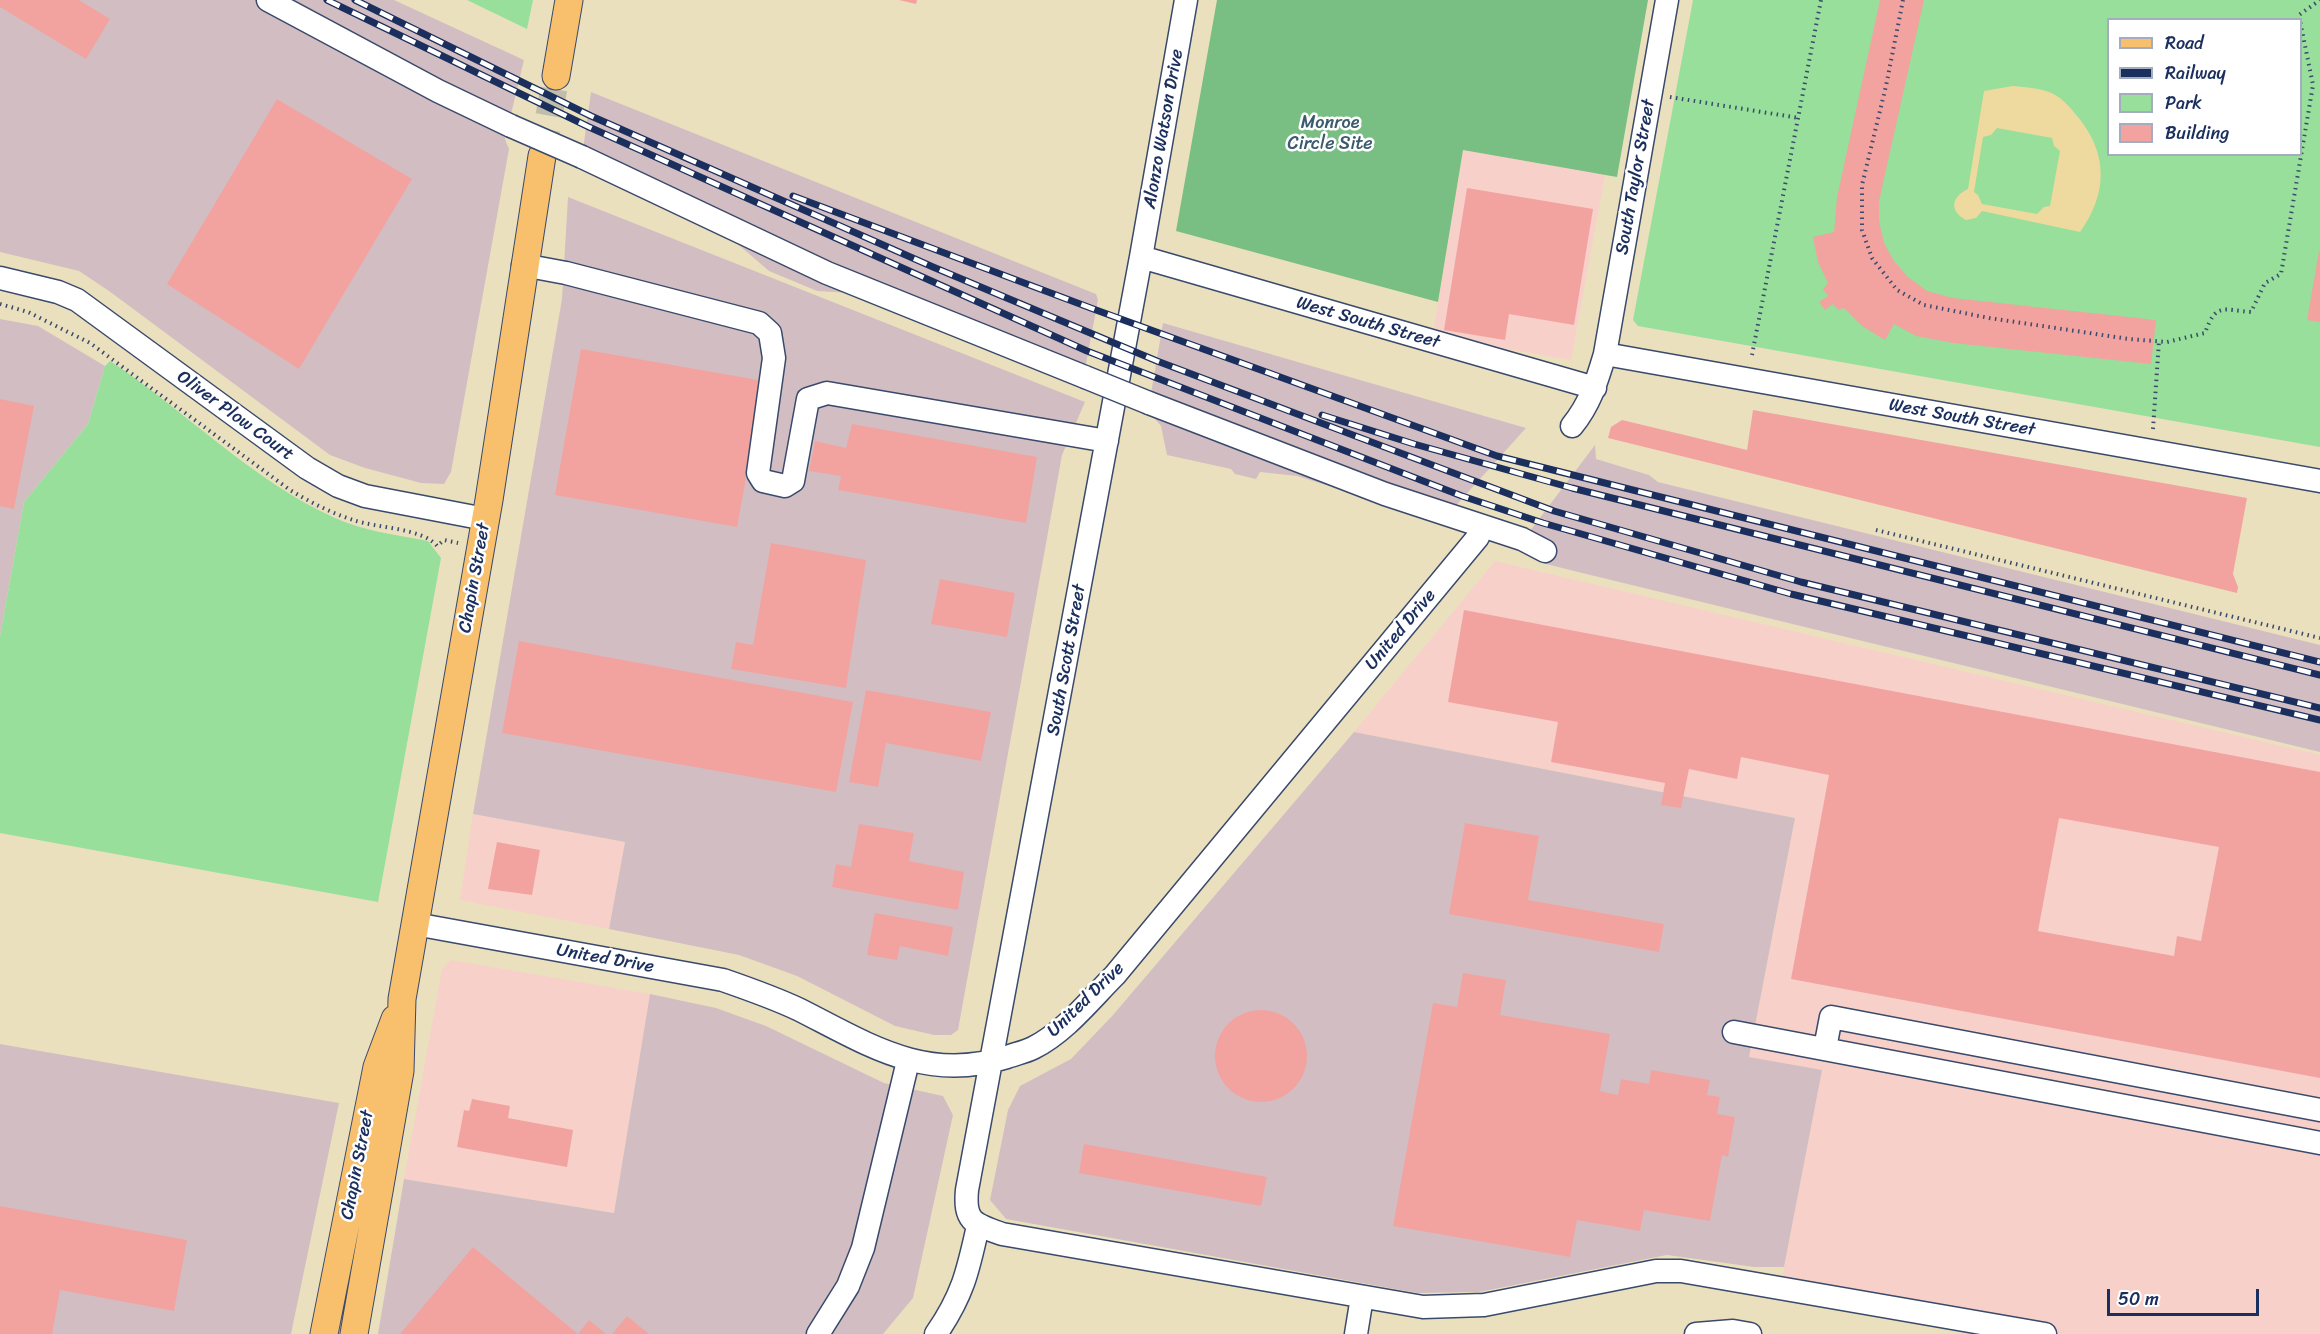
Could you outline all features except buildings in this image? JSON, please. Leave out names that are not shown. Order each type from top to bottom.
[{"type":"main road","points":[[556,76],[569,0]]},
{"type":"main road","name":"Chapin Street","points":[[324,1334],[388,1069],[402,999],[485,519],[542,156]]},
{"type":"main road","name":"Chapin Street","points":[[354,1334],[388,1069]]},
{"type":"street","points":[[268,0],[438,91],[827,273],[1149,403],[1385,494],[1522,539],[1545,551]]},
{"type":"street","name":"Alonzo Watson Drive","points":[[1141,258],[1186,0]]},
{"type":"street","name":"South Taylor Street","points":[[1605,354],[1667,0]]},
{"type":"street","name":"West South Street","points":[[1141,258],[1595,388]]},
{"type":"street","name":"South Scott Street","points":[[978,1226],[971,1220],[966,1206],[1141,258]]},
{"type":"street","points":[[523,266],[566,273],[759,323],[771,333],[774,358],[758,473],[763,481],[785,486],[793,481],[808,399],[827,393],[1107,441]]},
{"type":"street","name":"Oliver Plow Court","points":[[0,278],[58,292],[77,300],[307,468],[338,486],[365,496],[485,519]]},
{"type":"street","points":[[1572,426],[1583,412],[1595,388],[1605,354]]},
{"type":"street","name":"West South Street","points":[[1605,354],[2320,481]]},
{"type":"street","name":"United Drive","points":[[415,924],[723,980],[760,992],[876,1050],[908,1061],[960,1066],[992,1062],[1033,1048],[1064,1027],[1114,975],[1478,537]]},
{"type":"street","points":[[1825,1048],[1831,1017],[2320,1110]]},
{"type":"street","points":[[1734,1032],[2320,1143]]},
{"type":"street","points":[[818,1334],[848,1286],[863,1248],[908,1061]]},
{"type":"street","points":[[936,1334],[959,1297],[978,1226],[1002,1234],[1423,1307],[1484,1305],[1656,1271],[1681,1271],[2045,1334]]},
{"type":"street","points":[[1356,1334],[1362,1297]]},
{"type":"street","points":[[1696,1334],[1733,1331],[1750,1334]]},
{"type":"path","points":[[1752,355],[1821,0]]},
{"type":"path","points":[[1903,0],[1886,86],[1862,185],[1862,230],[1872,258],[1897,290],[1924,305],[1989,318],[2167,342],[2205,333],[2213,314],[2220,309],[2251,312],[2265,283],[2281,274],[2301,156]]},
{"type":"path","points":[[2300,18],[2299,15],[2320,0]]},
{"type":"path","points":[[2302,30],[2313,85],[2302,150]]},
{"type":"path","points":[[1670,97],[1799,118]]},
{"type":"path","points":[[2153,429],[2159,341]]},
{"type":"path","points":[[1876,530],[2320,638]]},
{"type":"shaded area","points":[[0,0],[394,0],[524,60],[505,139],[509,149],[451,472],[444,484],[421,483],[365,468],[330,455],[79,271],[0,252]]},
{"type":"shaded area","points":[[591,92],[1096,294],[1098,300],[1082,385],[851,293],[817,291],[769,271],[719,228],[581,164]]},
{"type":"shaded area","points":[[1463,150],[1605,175],[1571,360],[1501,348],[1434,328]]},
{"type":"shaded area","points":[[568,197],[1085,402],[1062,455],[958,1030],[951,1035],[934,1035],[895,1026],[797,976],[739,955],[609,929],[625,842],[473,814],[562,299]]},
{"type":"shaded area","points":[[0,319],[38,326],[105,366],[88,424],[24,502],[0,637]]},
{"type":"shaded area","points":[[1163,323],[1526,428],[1442,521],[1297,476],[1260,472],[1256,479],[1235,474],[1231,469],[1167,455],[1161,426],[1148,411]]},
{"type":"shaded area","points":[[1595,445],[1596,459],[1649,475],[1658,482],[2320,645],[2320,752],[1546,564],[1517,548]]},
{"type":"shaded area","points":[[1495,561],[2320,755],[2320,1334],[1983,1334],[1778,1299],[1821,1071],[1749,1057],[1795,818],[1354,732]]},
{"type":"shaded area","points":[[1354,732],[1795,818],[1749,1057],[1822,1070],[1784,1267],[1754,1267],[1667,1255],[1479,1292],[1417,1293],[1006,1219],[990,1200],[1008,1110],[1020,1086],[1071,1059],[1113,1015]]},
{"type":"shaded area","points":[[473,814],[625,842],[609,929],[460,900]]},
{"type":"shaded area","points":[[451,960],[650,994],[614,1213],[404,1179],[442,969]]},
{"type":"shaded area","points":[[650,994],[716,1008],[766,1026],[884,1083],[943,1096],[953,1115],[913,1298],[883,1334],[378,1334],[404,1179],[614,1213]]},
{"type":"shaded area","points":[[0,1044],[339,1103],[291,1334],[0,1334]]},
{"type":"green space","points":[[467,0],[533,0],[527,29]]},
{"type":"green space","name":"Monroe Circle Site","points":[[1217,0],[1648,0],[1617,177],[1463,150],[1438,302],[1176,231]]},
{"type":"green space","points":[[1693,0],[2320,0],[2320,447],[1638,326],[1633,320]]},
{"type":"green space","points":[[110,361],[247,465],[304,502],[357,526],[428,541],[441,558],[378,902],[0,833],[0,637],[24,502],[88,424],[105,366]]},
{"type":"sand","points":[[2013,86],[2051,93],[2068,105],[2088,131],[2099,159],[2100,188],[2096,203],[2080,232],[1982,211],[1976,218],[1966,220],[1957,212],[1955,200],[1968,189],[1984,91]],"holes":[[[1997,128],[2052,138],[2054,146],[2060,151],[2050,206],[2044,207],[2037,214],[1982,204],[1974,192],[1983,137],[1991,135]]]},
{"type":"tunnel","points":[[542,156],[556,76]]},
{"type":"railway","points":[[327,0],[589,127],[1087,351],[1462,496],[1543,523],[1791,594],[2320,720]]},
{"type":"railway","points":[[355,0],[591,116],[933,267],[1157,361],[1554,511],[1801,582],[2320,708]]},
{"type":"railway","points":[[793,196],[1096,310],[1497,456],[2320,662]]},
{"type":"railway","points":[[1322,415],[1414,444],[1572,488],[2320,675]]}]
